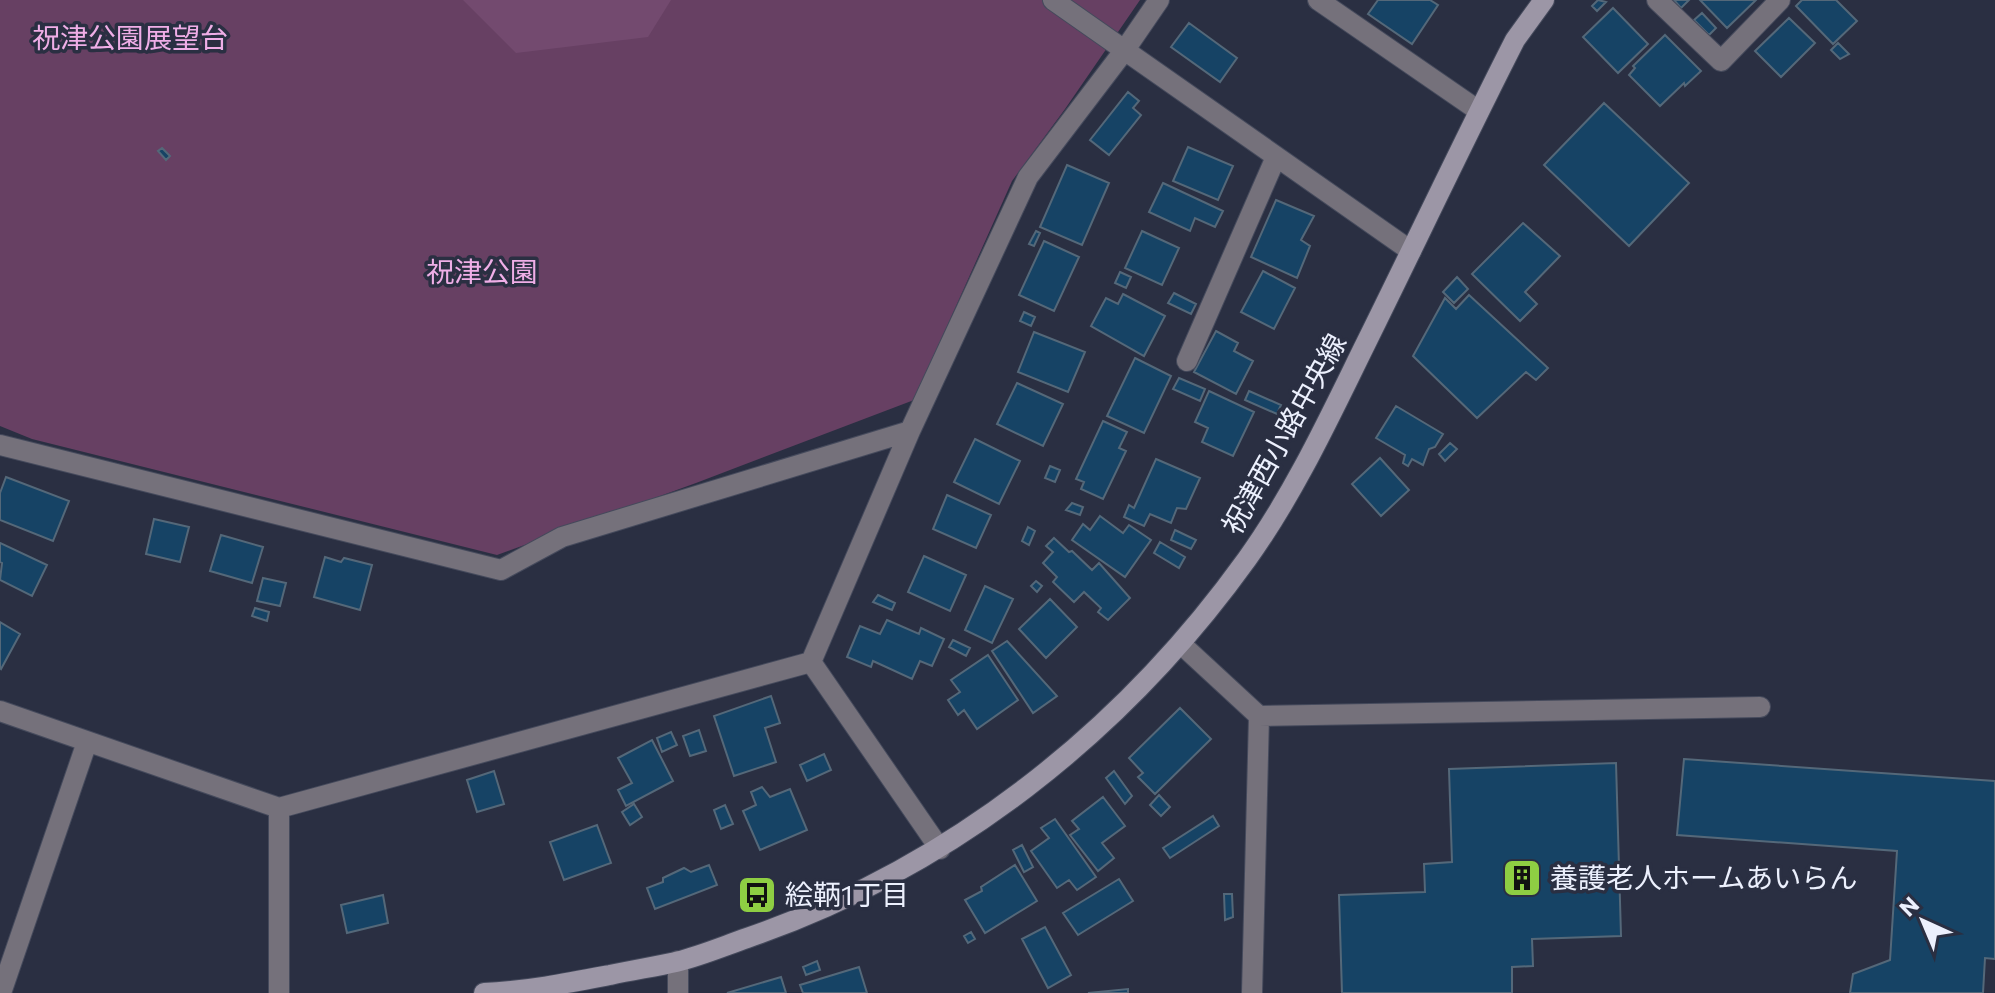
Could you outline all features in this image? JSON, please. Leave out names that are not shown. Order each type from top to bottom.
[{"type":"main road","name":"祝津西小路中央線","points":[[484,993],[523,991],[678,961],[795,921],[940,849],[1049,771],[1093,732],[1181,644],[1248,558],[1294,484],[1515,40],[1544,0]]},
{"type":"street","points":[[1053,0],[1411,251]]},
{"type":"street","points":[[811,662],[910,431],[1028,177],[1159,0]]},
{"type":"street","points":[[1318,0],[1479,111]]},
{"type":"street","points":[[1657,0],[1721,61],[1780,0]]},
{"type":"street","points":[[1187,361],[1276,157]]},
{"type":"street","points":[[0,445],[501,570],[562,537],[910,431]]},
{"type":"street","points":[[1181,644],[1259,716],[1760,707]]},
{"type":"street","points":[[0,711],[279,808],[811,662]]},
{"type":"street","points":[[811,662],[940,849]]},
{"type":"street","points":[[1252,993],[1259,716]]},
{"type":"street","points":[[1,993],[4,970],[87,742]]},
{"type":"street","points":[[279,808],[279,993]]},
{"type":"street","points":[[678,961],[678,993]]},
{"type":"green space","name":"祝津公園","points":[[0,0],[1140,0],[1012,181],[914,400],[497,555],[32,439],[0,426]]},
{"type":"shaded area","points":[[463,0],[671,0],[648,37],[516,53]]},
{"type":"building","points":[[1378,0],[1430,0],[1438,5],[1412,44],[1368,14]]},
{"type":"building","points":[[1598,0],[1606,2],[1597,11],[1592,6]]},
{"type":"building","points":[[1674,0],[1689,0],[1681,8]]},
{"type":"building","points":[[1700,0],[1756,0],[1727,28]]},
{"type":"building","points":[[1802,0],[1836,0],[1857,21],[1833,44],[1796,6]]},
{"type":"building","points":[[1613,8],[1648,44],[1618,73],[1583,37]]},
{"type":"building","points":[[1702,13],[1716,28],[1709,35],[1694,20]]},
{"type":"building","points":[[1789,18],[1815,43],[1781,77],[1755,51]]},
{"type":"building","points":[[1189,23],[1237,58],[1220,82],[1171,47]]},
{"type":"building","points":[[1665,35],[1701,71],[1660,106],[1629,75],[1635,68],[1633,66]]},
{"type":"building","points":[[1838,43],[1849,54],[1840,59],[1831,50]]},
{"type":"building","points":[[1128,92],[1139,101],[1133,108],[1141,115],[1109,155],[1090,140]]},
{"type":"building","points":[[1604,103],[1689,183],[1629,246],[1544,165]]},
{"type":"building","points":[[1188,147],[1233,166],[1218,200],[1173,181]]},
{"type":"building","points":[[162,148],[170,156],[166,160],[158,151]]},
{"type":"building","points":[[1067,165],[1109,183],[1082,245],[1040,227]]},
{"type":"building","points":[[1163,183],[1223,211],[1215,227],[1195,218],[1190,231],[1149,212]]},
{"type":"building","points":[[1276,200],[1314,216],[1301,240],[1310,246],[1297,278],[1251,257]]},
{"type":"building","points":[[1523,223],[1560,256],[1525,292],[1537,304],[1520,321],[1472,274]]},
{"type":"building","points":[[1036,231],[1040,233],[1034,246],[1029,244]]},
{"type":"building","points":[[1142,231],[1179,248],[1162,285],[1125,268]]},
{"type":"building","points":[[1044,241],[1079,257],[1054,311],[1019,295]]},
{"type":"building","points":[[1263,271],[1295,288],[1274,329],[1241,312]]},
{"type":"building","points":[[1120,272],[1131,277],[1126,288],[1115,283]]},
{"type":"building","points":[[1457,277],[1468,289],[1454,303],[1443,292]]},
{"type":"building","points":[[1174,293],[1196,304],[1191,314],[1168,303]]},
{"type":"building","points":[[1123,294],[1165,316],[1144,356],[1091,326],[1106,298],[1118,304]]},
{"type":"building","points":[[1469,295],[1548,368],[1536,380],[1526,372],[1477,418],[1413,356],[1445,298],[1456,309]]},
{"type":"building","points":[[1024,312],[1035,317],[1031,326],[1020,321]]},
{"type":"building","points":[[1216,331],[1238,343],[1234,351],[1253,361],[1236,394],[1194,372]]},
{"type":"building","points":[[1034,332],[1085,352],[1068,392],[1018,372]]},
{"type":"building","points":[[1135,358],[1171,376],[1144,433],[1107,416]]},
{"type":"building","points":[[1179,378],[1205,389],[1200,401],[1173,389]]},
{"type":"building","points":[[1017,383],[1063,404],[1043,446],[997,424]]},
{"type":"building","points":[[1209,391],[1254,412],[1233,456],[1202,442],[1208,428],[1195,422]]},
{"type":"building","points":[[1249,391],[1281,405],[1277,414],[1245,400]]},
{"type":"building","points":[[1396,406],[1443,434],[1435,447],[1429,449],[1423,465],[1412,459],[1408,466],[1403,463],[1405,455],[1376,438]]},
{"type":"building","points":[[1103,421],[1127,432],[1119,448],[1126,451],[1103,499],[1081,489],[1084,482],[1076,479]]},
{"type":"building","points":[[975,439],[1020,461],[999,504],[954,482]]},
{"type":"building","points":[[1450,443],[1457,449],[1445,461],[1439,454]]},
{"type":"building","points":[[1380,458],[1409,490],[1381,516],[1352,484]]},
{"type":"building","points":[[1156,459],[1200,478],[1186,509],[1177,508],[1171,523],[1150,514],[1144,526],[1124,517],[1129,505],[1134,508]]},
{"type":"building","points":[[1050,466],[1060,470],[1055,482],[1045,478]]},
{"type":"building","points":[[6,477],[69,501],[53,541],[0,520],[0,493]]},
{"type":"building","points":[[947,495],[991,515],[976,548],[933,529]]},
{"type":"building","points":[[1072,503],[1083,507],[1080,515],[1066,510]]},
{"type":"building","points":[[1100,516],[1123,533],[1129,525],[1151,540],[1125,577],[1072,540],[1083,524],[1090,530]]},
{"type":"building","points":[[154,519],[189,527],[180,562],[146,554]]},
{"type":"building","points":[[1028,527],[1035,531],[1029,545],[1022,541]]},
{"type":"building","points":[[1175,530],[1196,540],[1191,549],[1171,540]]},
{"type":"building","points":[[221,535],[263,547],[252,583],[210,571]]},
{"type":"building","points":[[1054,538],[1092,570],[1099,563],[1130,598],[1108,620],[1098,612],[1101,608],[1084,592],[1074,602],[1053,582],[1057,577],[1043,563],[1053,552],[1046,546]]},
{"type":"building","points":[[1160,542],[1185,557],[1179,568],[1154,553]]},
{"type":"building","points":[[0,543],[47,565],[32,596],[0,580]]},
{"type":"building","points":[[924,556],[966,575],[950,611],[908,592]]},
{"type":"building","points":[[325,557],[372,565],[360,610],[314,597]]},
{"type":"building","points":[[263,578],[286,583],[280,606],[257,601]]},
{"type":"building","points":[[1036,581],[1042,586],[1037,592],[1031,586]]},
{"type":"building","points":[[985,586],[1013,599],[992,643],[965,630]]},
{"type":"building","points":[[878,595],[895,603],[892,610],[873,602]]},
{"type":"building","points":[[1050,599],[1077,627],[1046,658],[1019,629]]},
{"type":"building","points":[[255,608],[269,612],[267,621],[252,616]]},
{"type":"building","points":[[887,620],[919,634],[921,628],[944,639],[932,666],[920,661],[912,679],[873,661],[871,667],[847,657],[860,626],[880,634]]},
{"type":"building","points":[[0,622],[20,634],[1,669],[0,668]]},
{"type":"building","points":[[953,640],[970,648],[966,656],[949,647]]},
{"type":"building","points":[[1007,641],[1057,696],[1033,713],[992,651]]},
{"type":"building","points":[[988,655],[1018,700],[977,729],[964,710],[958,715],[948,700],[960,692],[951,680]]},
{"type":"building","points":[[771,696],[780,723],[765,728],[776,762],[734,776],[714,716]]},
{"type":"building","points":[[1180,708],[1211,739],[1155,794],[1138,777],[1143,773],[1129,758]]},
{"type":"building","points":[[699,730],[706,751],[690,756],[683,736]]},
{"type":"building","points":[[671,732],[677,745],[662,752],[657,738]]},
{"type":"building","points":[[652,740],[673,781],[626,806],[618,790],[632,783],[618,758]]},
{"type":"building","points":[[824,754],[831,770],[807,781],[800,765]]},
{"type":"building","points":[[1684,759],[1995,781],[1995,959],[1985,958],[1983,993],[1850,993],[1853,974],[1890,960],[1897,851],[1677,835]]},
{"type":"building","name":"養護老人ホームあいらん","points":[[1616,763],[1621,936],[1532,939],[1533,966],[1512,967],[1512,993],[1342,993],[1339,895],[1425,892],[1424,864],[1452,862],[1449,769]]},
{"type":"building","points":[[494,771],[504,804],[477,812],[467,780]]},
{"type":"building","points":[[1114,771],[1132,796],[1125,804],[1106,778]]},
{"type":"building","points":[[762,787],[770,797],[790,789],[807,830],[760,850],[743,811],[756,805],[751,792]]},
{"type":"building","points":[[1159,795],[1170,807],[1161,816],[1150,805]]},
{"type":"building","points":[[1103,797],[1125,826],[1102,843],[1114,858],[1098,871],[1070,835],[1079,829],[1072,821]]},
{"type":"building","points":[[634,804],[642,817],[630,825],[622,812]]},
{"type":"building","points":[[725,805],[733,824],[721,829],[714,810]]},
{"type":"building","points":[[1213,816],[1219,826],[1170,858],[1163,848]]},
{"type":"building","points":[[1055,819],[1096,877],[1077,890],[1069,880],[1057,888],[1031,851],[1049,838],[1041,828]]},
{"type":"building","points":[[597,825],[611,863],[564,880],[550,842]]},
{"type":"building","points":[[1022,845],[1033,867],[1024,872],[1013,850]]},
{"type":"building","points":[[709,865],[717,885],[655,909],[647,888],[684,868],[691,872]]},
{"type":"building","points":[[1015,865],[1037,901],[985,933],[965,900]]},
{"type":"building","points":[[1119,879],[1133,901],[1078,935],[1063,913]]},
{"type":"building","points":[[1224,894],[1232,894],[1233,917],[1225,920]]},
{"type":"building","points":[[383,895],[388,923],[347,933],[341,905]]},
{"type":"building","points":[[1045,927],[1071,975],[1048,988],[1022,939]]},
{"type":"building","points":[[971,932],[975,939],[968,943],[964,936]]},
{"type":"building","points":[[817,961],[820,970],[806,975],[803,967]]},
{"type":"building","points":[[859,967],[867,993],[803,993],[800,985]]},
{"type":"building","points":[[781,977],[786,993],[727,993]]},
{"type":"building","points":[[1128,989],[1128,993],[1088,993]]},
{"type":"place","name":"養護老人ホームあいらん","points":[[1522,878]]},
{"type":"place","name":"絵鞆1丁目","points":[[757,895]]},
{"type":"park label","name":"祝津公園展望台","points":[[130,38]]}]
